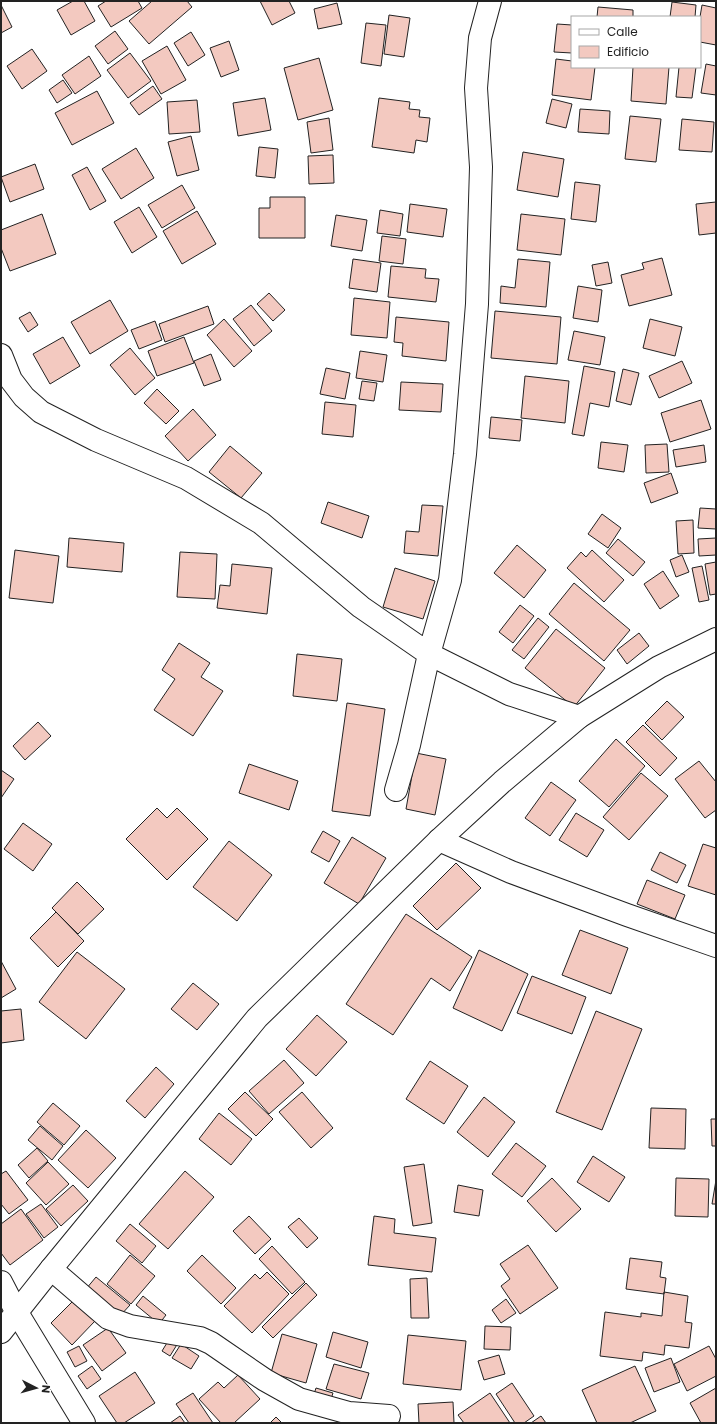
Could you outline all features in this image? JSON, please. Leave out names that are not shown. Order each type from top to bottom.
[{"type":"street","points":[[396,790],[409,745],[429,654],[450,580],[465,454],[477,304],[481,166],[476,88],[480,38],[490,1]]},
{"type":"street","points":[[1,355],[11,380],[24,397],[41,412],[96,440],[186,478],[261,522],[361,607],[429,654],[509,694],[579,718]]},
{"type":"street","points":[[1,1332],[16,1311],[257,1018],[440,840],[502,782],[579,718],[659,667],[716,639]]},
{"type":"street","points":[[440,840],[511,872],[716,946]]},
{"type":"street","points":[[51,1269],[108,1318],[130,1326],[200,1338],[211,1343],[265,1380],[299,1399],[349,1413],[389,1416]]},
{"type":"street","points":[[1,1282],[16,1311],[84,1423]]},
{"type":"building","points":[[73,1],[84,1],[95,21],[71,35],[57,10]]},
{"type":"building","points":[[106,1],[138,1],[142,8],[111,27],[98,6]]},
{"type":"building","points":[[152,1],[187,1],[192,7],[149,44],[129,21]]},
{"type":"building","points":[[260,1],[289,1],[295,13],[272,25]]},
{"type":"building","points":[[672,2],[696,5],[695,16],[670,16]]},
{"type":"building","points":[[337,3],[342,24],[318,29],[314,9]]},
{"type":"building","points":[[1,5],[12,27],[1,33]]},
{"type":"building","points":[[702,5],[716,8],[716,45],[701,42],[700,16]]},
{"type":"building","points":[[598,7],[633,10],[633,16],[597,16]]},
{"type":"building","points":[[389,15],[410,18],[404,57],[384,54]]},
{"type":"building","points":[[366,23],[386,25],[381,66],[361,63]]},
{"type":"building","points":[[557,24],[571,25],[571,53],[554,52]]},
{"type":"building","points":[[115,31],[128,49],[108,64],[95,46]]},
{"type":"building","points":[[191,32],[205,55],[188,66],[174,43]]},
{"type":"building","points":[[229,41],[239,70],[221,77],[210,48]]},
{"type":"building","points":[[167,46],[186,80],[161,94],[142,61]]},
{"type":"building","points":[[32,49],[47,71],[22,89],[7,66]]},
{"type":"building","points":[[130,53],[151,81],[128,98],[107,70]]},
{"type":"building","points":[[89,56],[101,76],[75,94],[62,75]]},
{"type":"building","points":[[319,58],[333,110],[298,120],[284,68]]},
{"type":"building","points":[[556,59],[571,61],[571,68],[595,68],[591,100],[552,95]]},
{"type":"building","points":[[706,64],[716,66],[716,95],[701,93]]},
{"type":"building","points":[[633,68],[669,68],[666,104],[631,101]]},
{"type":"building","points":[[679,68],[696,68],[692,98],[676,97]]},
{"type":"building","points":[[63,80],[72,93],[57,103],[49,90]]},
{"type":"building","points":[[153,86],[162,99],[139,115],[130,103]]},
{"type":"building","points":[[97,91],[114,123],[72,145],[55,113]]},
{"type":"building","points":[[265,98],[271,130],[238,136],[233,103]]},
{"type":"building","points":[[379,98],[410,102],[409,109],[420,110],[419,117],[430,118],[427,142],[416,140],[414,153],[372,147]]},
{"type":"building","points":[[552,99],[572,104],[566,128],[546,123]]},
{"type":"building","points":[[197,100],[200,132],[169,134],[167,102]]},
{"type":"building","points":[[580,109],[610,111],[609,134],[578,132]]},
{"type":"building","points":[[630,116],[661,119],[656,162],[625,159]]},
{"type":"building","points":[[329,118],[333,150],[311,153],[307,122]]},
{"type":"building","points":[[682,119],[714,122],[712,152],[679,150]]},
{"type":"building","points":[[191,136],[199,170],[177,176],[168,142]]},
{"type":"building","points":[[259,147],[278,149],[275,178],[256,176]]},
{"type":"building","points":[[136,148],[154,178],[121,199],[102,169]]},
{"type":"building","points":[[523,152],[564,159],[558,197],[517,190]]},
{"type":"building","points":[[333,155],[334,183],[309,184],[308,156]]},
{"type":"building","points":[[35,164],[44,189],[10,202],[1,177]]},
{"type":"building","points":[[87,167],[106,201],[90,210],[72,175]]},
{"type":"building","points":[[575,182],[600,185],[596,222],[571,219]]},
{"type":"building","points":[[182,185],[195,208],[162,228],[148,205]]},
{"type":"building","points":[[270,197],[305,197],[305,238],[259,238],[259,208],[270,208]]},
{"type":"building","points":[[716,202],[716,233],[699,235],[696,204]]},
{"type":"building","points":[[410,204],[447,209],[443,237],[407,232]]},
{"type":"building","points":[[139,207],[157,237],[132,253],[114,222]]},
{"type":"building","points":[[380,210],[403,214],[400,236],[377,233]]},
{"type":"building","points":[[197,211],[216,244],[182,264],[163,231]]},
{"type":"building","points":[[42,214],[56,254],[10,271],[1,248],[1,230]]},
{"type":"building","points":[[521,214],[565,219],[561,255],[517,250]]},
{"type":"building","points":[[336,215],[367,220],[362,251],[331,246]]},
{"type":"building","points":[[382,236],[406,239],[403,264],[379,261]]},
{"type":"building","points":[[662,258],[672,295],[629,306],[621,275],[644,269],[642,263]]},
{"type":"building","points":[[353,259],[381,263],[377,292],[349,288]]},
{"type":"building","points":[[518,259],[550,262],[546,307],[500,303],[501,286],[515,288]]},
{"type":"building","points":[[608,262],[612,283],[596,286],[592,265]]},
{"type":"building","points":[[391,266],[426,269],[425,278],[439,279],[436,302],[388,297]]},
{"type":"building","points":[[578,286],[602,290],[598,322],[573,318]]},
{"type":"building","points":[[269,293],[285,310],[273,321],[257,304]]},
{"type":"building","points":[[354,298],[390,302],[387,338],[351,335]]},
{"type":"building","points":[[110,300],[128,331],[90,354],[71,322]]},
{"type":"building","points":[[251,305],[272,331],[254,346],[233,319]]},
{"type":"building","points":[[208,306],[214,324],[165,342],[159,324]]},
{"type":"building","points":[[495,311],[561,317],[557,364],[491,358]]},
{"type":"building","points":[[30,312],[38,325],[28,332],[19,318]]},
{"type":"building","points":[[396,317],[449,322],[446,361],[402,356],[403,343],[394,342]]},
{"type":"building","points":[[224,319],[252,351],[234,367],[207,335]]},
{"type":"building","points":[[650,319],[682,327],[675,356],[643,348]]},
{"type":"building","points":[[155,321],[162,340],[139,349],[131,330]]},
{"type":"building","points":[[574,331],[605,337],[600,365],[568,360]]},
{"type":"building","points":[[63,337],[80,366],[50,384],[33,354]]},
{"type":"building","points":[[184,337],[194,363],[157,376],[148,351]]},
{"type":"building","points":[[130,348],[155,378],[135,395],[110,365]]},
{"type":"building","points":[[360,351],[387,355],[383,382],[356,378]]},
{"type":"building","points":[[211,354],[221,380],[204,386],[194,361]]},
{"type":"building","points":[[682,361],[692,383],[659,398],[649,376]]},
{"type":"building","points":[[584,366],[615,372],[609,407],[590,403],[584,436],[572,434]]},
{"type":"building","points":[[326,368],[350,373],[345,399],[320,394]]},
{"type":"building","points":[[623,369],[639,373],[631,405],[616,401]]},
{"type":"building","points":[[525,376],[569,381],[565,423],[521,418]]},
{"type":"building","points":[[362,381],[377,383],[374,401],[359,399]]},
{"type":"building","points":[[401,382],[443,384],[441,412],[399,410]]},
{"type":"building","points":[[157,389],[179,411],[166,424],[144,403]]},
{"type":"building","points":[[701,400],[711,429],[670,442],[661,413]]},
{"type":"building","points":[[325,402],[356,405],[353,437],[322,434]]},
{"type":"building","points":[[193,409],[216,435],[188,461],[165,436]]},
{"type":"building","points":[[491,417],[522,420],[520,441],[489,438]]},
{"type":"building","points":[[601,442],[628,445],[624,472],[598,468]]},
{"type":"building","points":[[667,444],[669,472],[646,473],[645,445]]},
{"type":"building","points":[[704,445],[706,462],[676,467],[673,450]]},
{"type":"building","points":[[230,446],[262,473],[241,498],[209,472]]},
{"type":"building","points":[[671,473],[678,493],[651,503],[644,483]]},
{"type":"building","points":[[328,502],[369,516],[362,538],[321,523]]},
{"type":"building","points":[[422,505],[443,506],[438,556],[404,553],[406,531],[419,532]]},
{"type":"building","points":[[700,508],[716,509],[716,529],[698,528]]},
{"type":"building","points":[[602,514],[621,528],[608,548],[588,534]]},
{"type":"building","points":[[693,520],[694,553],[678,554],[676,521]]},
{"type":"building","points":[[69,538],[124,543],[122,572],[67,567]]},
{"type":"building","points":[[716,538],[716,555],[699,556],[698,539]]},
{"type":"building","points":[[618,539],[645,562],[633,576],[606,553]]},
{"type":"building","points":[[517,545],[546,570],[524,598],[494,573]]},
{"type":"building","points":[[15,550],[59,556],[53,603],[9,598]]},
{"type":"building","points":[[592,550],[624,580],[604,602],[567,568],[581,552],[586,557]]},
{"type":"building","points":[[180,552],[217,554],[215,599],[177,597]]},
{"type":"building","points":[[682,555],[689,572],[676,577],[670,560]]},
{"type":"building","points":[[716,562],[716,594],[710,595],[705,564]]},
{"type":"building","points":[[232,564],[272,568],[267,614],[217,608],[220,585],[230,586]]},
{"type":"building","points":[[702,566],[709,600],[699,602],[692,568]]},
{"type":"building","points":[[395,568],[435,581],[423,619],[383,607]]},
{"type":"building","points":[[663,571],[679,596],[660,609],[644,584]]},
{"type":"building","points":[[574,583],[630,630],[604,661],[549,614]]},
{"type":"building","points":[[520,605],[534,616],[513,643],[499,632]]},
{"type":"building","points":[[538,618],[549,627],[524,659],[512,650]]},
{"type":"building","points":[[556,629],[605,668],[574,707],[525,668]]},
{"type":"building","points":[[639,633],[649,646],[627,664],[617,650]]},
{"type":"building","points":[[179,643],[210,663],[201,677],[223,691],[193,736],[154,710],[175,679],[162,670]]},
{"type":"building","points":[[297,654],[342,659],[337,701],[293,696]]},
{"type":"building","points":[[667,701],[684,717],[662,740],[645,723]]},
{"type":"building","points":[[347,703],[385,709],[370,816],[332,811]]},
{"type":"building","points":[[38,722],[51,736],[25,760],[13,746]]},
{"type":"building","points":[[643,725],[677,758],[660,776],[626,742]]},
{"type":"building","points":[[616,739],[645,766],[609,807],[579,781]]},
{"type":"building","points":[[416,753],[446,759],[435,815],[406,809]]},
{"type":"building","points":[[699,761],[716,782],[716,810],[705,818],[675,779]]},
{"type":"building","points":[[249,764],[298,781],[289,810],[239,793]]},
{"type":"building","points":[[1,770],[14,779],[1,798]]},
{"type":"building","points":[[641,773],[668,796],[629,840],[603,817]]},
{"type":"building","points":[[551,782],[576,800],[550,836],[525,818]]},
{"type":"building","points":[[157,808],[167,818],[177,808],[208,839],[167,880],[126,839]]},
{"type":"building","points":[[576,813],[604,830],[587,857],[559,840]]},
{"type":"building","points":[[23,823],[52,844],[33,871],[4,849]]},
{"type":"building","points":[[323,831],[340,841],[329,862],[311,852]]},
{"type":"building","points":[[352,837],[386,858],[359,904],[324,883]]},
{"type":"building","points":[[229,841],[272,875],[237,921],[193,887]]},
{"type":"building","points":[[703,844],[716,848],[716,895],[688,886]]},
{"type":"building","points":[[660,852],[686,865],[677,883],[651,870]]},
{"type":"building","points":[[456,863],[481,888],[437,930],[413,906]]},
{"type":"building","points":[[647,880],[685,895],[675,919],[637,904]]},
{"type":"building","points":[[77,882],[104,909],[78,934],[52,908]]},
{"type":"building","points":[[56,912],[84,941],[58,967],[30,938]]},
{"type":"building","points":[[406,914],[472,957],[450,991],[431,978],[393,1035],[346,1004]]},
{"type":"building","points":[[580,930],[628,948],[611,994],[562,975]]},
{"type":"building","points":[[479,950],[528,974],[502,1031],[453,1008]]},
{"type":"building","points":[[77,952],[125,989],[86,1039],[39,1002]]},
{"type":"building","points":[[1,961],[16,989],[1,998]]},
{"type":"building","points":[[532,976],[586,997],[572,1034],[517,1013]]},
{"type":"building","points":[[193,983],[219,1004],[197,1030],[171,1009]]},
{"type":"building","points":[[21,1009],[24,1040],[1,1043],[1,1011]]},
{"type":"building","points":[[596,1011],[642,1029],[602,1130],[556,1112]]},
{"type":"building","points":[[317,1015],[347,1042],[316,1076],[286,1049]]},
{"type":"building","points":[[284,1060],[304,1083],[269,1114],[249,1091]]},
{"type":"building","points":[[430,1061],[468,1086],[444,1124],[406,1099]]},
{"type":"building","points":[[156,1067],[174,1084],[145,1118],[126,1101]]},
{"type":"building","points":[[245,1092],[273,1119],[256,1136],[228,1109]]},
{"type":"building","points":[[302,1092],[333,1128],[311,1148],[279,1112]]},
{"type":"building","points":[[484,1097],[515,1122],[488,1157],[457,1132]]},
{"type":"building","points":[[53,1103],[80,1126],[64,1145],[37,1122]]},
{"type":"building","points":[[651,1108],[686,1109],[685,1149],[649,1148]]},
{"type":"building","points":[[219,1113],[252,1139],[231,1165],[199,1139]]},
{"type":"building","points":[[711,1119],[716,1119],[716,1146],[712,1146]]},
{"type":"building","points":[[40,1126],[63,1146],[52,1160],[28,1140]]},
{"type":"building","points":[[86,1130],[116,1158],[88,1188],[58,1160]]},
{"type":"building","points":[[516,1143],[546,1166],[522,1197],[492,1174]]},
{"type":"building","points":[[37,1148],[48,1161],[29,1178],[18,1165]]},
{"type":"building","points":[[593,1156],[625,1177],[609,1202],[577,1182]]},
{"type":"building","points":[[48,1162],[69,1184],[46,1205],[26,1183]]},
{"type":"building","points":[[424,1164],[432,1223],[413,1226],[404,1167]]},
{"type":"building","points":[[6,1171],[28,1200],[9,1214],[1,1204],[1,1174]]},
{"type":"building","points":[[185,1171],[214,1197],[168,1249],[139,1224]]},
{"type":"building","points":[[552,1178],[581,1209],[556,1232],[527,1201]]},
{"type":"building","points":[[676,1178],[709,1179],[708,1217],[675,1216]]},
{"type":"building","points":[[716,1180],[716,1204],[712,1204]]},
{"type":"building","points":[[73,1185],[88,1201],[61,1226],[46,1209]]},
{"type":"building","points":[[458,1185],[483,1190],[479,1216],[454,1212]]},
{"type":"building","points":[[41,1204],[58,1227],[44,1238],[26,1214]]},
{"type":"building","points":[[21,1209],[43,1240],[10,1265],[1,1253],[1,1224]]},
{"type":"building","points":[[249,1216],[271,1239],[255,1254],[233,1231]]},
{"type":"building","points":[[374,1216],[395,1219],[394,1233],[436,1238],[432,1272],[368,1265]]},
{"type":"building","points":[[299,1218],[318,1238],[307,1248],[288,1227]]},
{"type":"building","points":[[130,1224],[156,1246],[142,1263],[116,1241]]},
{"type":"building","points":[[528,1245],[558,1288],[520,1314],[501,1286],[510,1279],[500,1264]]},
{"type":"building","points":[[272,1246],[305,1282],[292,1294],[259,1259]]},
{"type":"building","points":[[130,1255],[155,1276],[131,1304],[107,1284]]},
{"type":"building","points":[[202,1255],[236,1288],[221,1304],[187,1271]]},
{"type":"building","points":[[630,1258],[662,1262],[660,1277],[666,1278],[664,1294],[626,1289]]},
{"type":"building","points":[[267,1272],[289,1294],[252,1333],[224,1306],[255,1274],[260,1279]]},
{"type":"building","points":[[96,1277],[130,1305],[119,1317],[86,1289]]},
{"type":"building","points":[[427,1278],[429,1318],[411,1318],[410,1279]]},
{"type":"building","points":[[306,1283],[317,1295],[273,1338],[262,1327]]},
{"type":"building","points":[[664,1292],[688,1296],[685,1322],[692,1323],[689,1348],[665,1345],[664,1355],[643,1352],[642,1361],[600,1356],[605,1312],[641,1317],[641,1313],[662,1316]]},
{"type":"building","points":[[143,1296],[166,1315],[159,1324],[136,1305]]},
{"type":"building","points":[[506,1299],[516,1313],[501,1323],[492,1310]]},
{"type":"building","points":[[74,1300],[95,1321],[72,1345],[51,1323]]},
{"type":"building","points":[[485,1326],[511,1327],[510,1350],[484,1349]]},
{"type":"building","points":[[108,1328],[126,1353],[102,1371],[83,1345]]},
{"type":"building","points":[[333,1332],[368,1342],[361,1368],[326,1357]]},
{"type":"building","points":[[282,1334],[317,1344],[306,1383],[271,1373]]},
{"type":"building","points":[[408,1335],[466,1341],[461,1390],[403,1384]]},
{"type":"building","points":[[170,1338],[178,1343],[170,1356],[162,1351]]},
{"type":"building","points":[[181,1344],[199,1356],[191,1369],[172,1358]]},
{"type":"building","points":[[79,1346],[87,1361],[75,1367],[67,1352]]},
{"type":"building","points":[[709,1346],[716,1359],[716,1376],[687,1391],[674,1364]]},
{"type":"building","points":[[499,1355],[505,1374],[484,1380],[478,1361]]},
{"type":"building","points":[[671,1358],[680,1382],[654,1392],[645,1368]]},
{"type":"building","points":[[334,1364],[369,1373],[361,1399],[326,1389]]},
{"type":"building","points":[[92,1366],[101,1379],[87,1389],[78,1376]]},
{"type":"building","points":[[635,1366],[656,1411],[630,1423],[597,1423],[582,1390]]},
{"type":"building","points":[[135,1372],[155,1403],[124,1423],[117,1423],[99,1396]]},
{"type":"building","points":[[238,1375],[260,1399],[234,1423],[221,1423],[199,1399],[218,1382],[224,1388]]},
{"type":"building","points":[[512,1383],[534,1416],[524,1423],[515,1423],[496,1394]]},
{"type":"building","points":[[316,1388],[333,1393],[329,1405],[312,1400]]},
{"type":"building","points":[[716,1388],[716,1423],[701,1423],[690,1403]]},
{"type":"building","points":[[193,1393],[213,1423],[189,1423],[176,1404]]},
{"type":"building","points":[[490,1393],[510,1423],[464,1423],[458,1415]]},
{"type":"building","points":[[453,1402],[454,1423],[419,1423],[418,1404]]},
{"type":"building","points":[[180,1416],[185,1423],[170,1423]]},
{"type":"building","points":[[541,1416],[546,1423],[531,1423]]},
{"type":"building","points":[[276,1417],[282,1423],[270,1423]]}]
